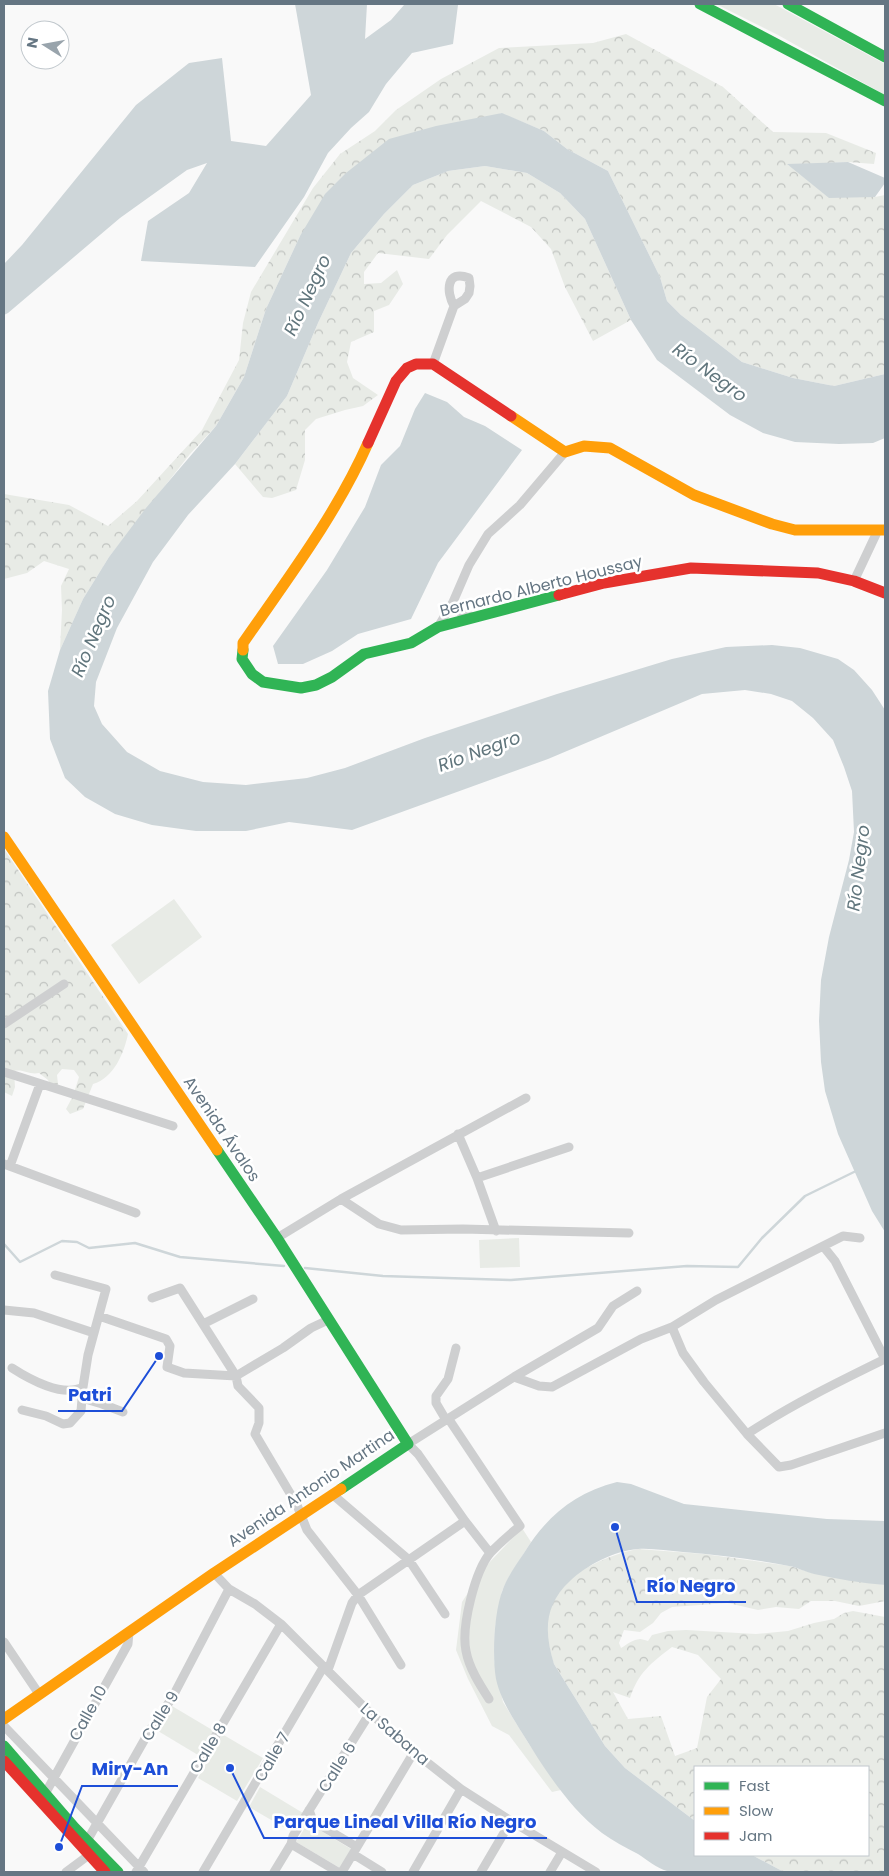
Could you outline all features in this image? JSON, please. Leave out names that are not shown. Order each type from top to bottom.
[{"type":"street","points":[[700,4],[885,101]]},
{"type":"street","points":[[788,4],[885,57]]},
{"type":"street","points":[[454,306],[433,364],[565,452]]},
{"type":"street","name":"Bernardo Alberto Houssay","points":[[433,364],[422,362],[404,369],[396,381],[359,464],[321,530],[243,643],[242,658],[252,674],[263,682],[301,688],[316,685],[332,677],[364,654],[411,643],[438,627],[604,584],[691,568],[818,573],[854,581],[885,593]]},
{"type":"street","points":[[438,627],[488,534],[520,505],[565,452],[584,446],[610,448],[694,495],[772,524],[795,530],[882,530],[854,581]]},
{"type":"street","points":[[453,602],[456,610],[473,617]]},
{"type":"street","name":"Avenida Ávalos","points":[[4,836],[277,1238],[408,1444]]},
{"type":"street","points":[[4,1024],[64,984]]},
{"type":"street","points":[[4,1072],[173,1126]]},
{"type":"street","points":[[40,1084],[7,1165],[136,1213]]},
{"type":"street","points":[[277,1238],[341,1199],[526,1098]]},
{"type":"street","points":[[458,1134],[477,1178],[496,1231]]},
{"type":"street","points":[[477,1178],[569,1147]]},
{"type":"street","points":[[341,1199],[379,1224],[401,1230],[463,1229],[629,1233]]},
{"type":"street","points":[[514,1377],[539,1386],[552,1387],[641,1339],[672,1327],[716,1300],[843,1236],[860,1238]]},
{"type":"street","points":[[747,1434],[772,1417],[828,1386],[885,1359],[843,1275],[823,1246]]},
{"type":"street","points":[[22,1410],[46,1416],[63,1424],[70,1422],[81,1411],[88,1355],[106,1289],[56,1275]]},
{"type":"street","points":[[152,1298],[180,1288],[236,1376],[238,1386],[259,1408],[259,1423],[254,1434],[297,1505],[307,1530],[358,1595],[401,1665]]},
{"type":"street","name":"Avenida Antonio Martina","points":[[4,1719],[214,1573],[332,1494],[514,1377],[598,1328],[613,1306],[638,1291]]},
{"type":"street","points":[[203,1324],[253,1298]]},
{"type":"street","points":[[4,1310],[34,1313],[94,1333]]},
{"type":"street","points":[[99,1316],[166,1340],[170,1346],[167,1367],[184,1373],[236,1376],[328,1320]]},
{"type":"street","points":[[672,1327],[683,1353],[698,1375],[747,1434],[779,1468],[790,1466],[885,1433]]},
{"type":"street","points":[[456,1348],[448,1379],[436,1396],[436,1404],[520,1526],[490,1553],[470,1598],[466,1620],[466,1651],[477,1679],[489,1700]]},
{"type":"street","points":[[12,1368],[48,1387],[77,1390],[83,1387]]},
{"type":"street","points":[[82,1398],[123,1412]]},
{"type":"street","points":[[408,1444],[418,1454],[464,1521],[490,1553]]},
{"type":"street","points":[[332,1494],[409,1560],[445,1614]]},
{"type":"street","points":[[358,1595],[464,1521]]},
{"type":"street","name":"La Sabana","points":[[214,1573],[229,1589],[255,1604],[281,1624],[370,1713],[414,1752],[461,1789],[596,1872]]},
{"type":"street","name":"Calle 9","points":[[87,1841],[150,1730],[172,1698],[229,1589]]},
{"type":"street","name":"Calle 7","points":[[203,1872],[326,1668],[352,1604],[358,1595]]},
{"type":"street","name":"Calle 8","points":[[140,1871],[281,1624]]},
{"type":"street","name":"Calle 10","points":[[45,1794],[128,1644],[129,1632]]},
{"type":"street","points":[[4,1642],[39,1694]]},
{"type":"street","name":"Calle 6","points":[[274,1872],[291,1844],[293,1836],[370,1713]]},
{"type":"street","points":[[4,1726],[140,1871]]},
{"type":"street","points":[[4,1746],[87,1841],[92,1853],[118,1872]]},
{"type":"street","points":[[291,1844],[340,1872],[355,1851],[414,1752]]},
{"type":"street","points":[[4,1761],[92,1853],[105,1872]]},
{"type":"street","points":[[413,1872],[461,1789]]},
{"type":"street","points":[[309,1810],[313,1821],[382,1872]]},
{"type":"street","points":[[481,1872],[511,1821]]},
{"type":"street","points":[[550,1872],[562,1852]]},
{"type":"street","points":[[66,1872],[92,1853]]},
{"type":"green space","points":[[716,4],[774,4],[885,64],[885,95],[778,35]]},
{"type":"green space","points":[[626,34],[723,87],[773,132],[826,133],[876,153],[874,164],[848,162],[788,165],[875,197],[885,195],[885,374],[834,386],[793,378],[742,362],[681,315],[667,301],[660,277],[608,171],[567,149],[544,131],[501,113],[300,236],[266,309],[244,377],[216,426],[190,454],[109,557],[83,599],[60,650],[61,586],[69,569],[44,561],[27,573],[4,579],[4,494],[69,505],[108,526],[137,501],[202,430],[239,360],[243,323],[251,292],[313,188],[340,154],[375,131],[396,110],[441,79],[499,48],[593,43]]},
{"type":"green space","points":[[485,166],[527,173],[560,193],[585,219],[631,320],[593,341],[565,287],[551,249],[531,227],[481,201],[447,235],[429,259],[378,253],[364,272],[364,284],[381,283],[397,270],[403,284],[389,305],[374,311],[374,332],[351,342],[347,362],[353,378],[378,395],[363,406],[316,419],[305,430],[305,460],[296,490],[272,498],[263,497],[235,464],[287,396],[318,323],[351,253],[384,214],[413,185],[448,171]]},
{"type":"green space","points":[[4,849],[128,1034],[121,1057],[112,1071],[93,1084],[83,1109],[70,1114],[66,1109],[73,1096],[79,1077],[74,1070],[62,1069],[57,1075],[58,1084],[53,1090],[48,1080],[39,1073],[14,1071],[15,1087],[12,1096],[4,1092]]},
{"type":"green space","points":[[174,899],[202,937],[139,984],[111,945]]},
{"type":"green space","points":[[519,1238],[520,1267],[480,1268],[479,1240]]},
{"type":"green space","points":[[522,1528],[531,1542],[502,1591],[495,1627],[494,1660],[503,1702],[561,1790],[552,1792],[509,1735],[492,1726],[468,1679],[456,1650],[462,1602],[485,1567]]},
{"type":"green space","points":[[638,1549],[704,1554],[790,1566],[812,1573],[885,1585],[885,1601],[859,1606],[835,1601],[811,1601],[799,1609],[776,1607],[758,1610],[728,1603],[672,1607],[661,1613],[653,1623],[640,1632],[624,1630],[619,1643],[621,1648],[634,1640],[648,1641],[652,1635],[668,1631],[686,1630],[756,1634],[788,1631],[834,1619],[844,1613],[853,1611],[885,1617],[885,1872],[784,1872],[754,1856],[869,1856],[869,1766],[694,1766],[694,1820],[625,1768],[605,1746],[554,1664],[549,1643],[547,1621],[550,1607],[564,1585],[586,1568],[613,1556]],"holes":[[[672,1647],[698,1655],[721,1679],[707,1697],[697,1748],[675,1756],[661,1716],[628,1719],[613,1692],[630,1698],[641,1675]]]},
{"type":"green space","points":[[172,1706],[214,1731],[198,1755],[158,1731]]},
{"type":"green space","points":[[222,1734],[263,1758],[237,1801],[198,1778]]},
{"type":"green space","points":[[260,1787],[303,1813],[292,1832],[249,1807]]},
{"type":"green space","points":[[308,1823],[351,1849],[340,1868],[296,1842]]},
{"type":"water","points":[[295,4],[367,4],[365,39],[391,20],[404,5],[458,5],[453,44],[412,53],[386,84],[369,112],[328,153],[304,197],[255,267],[141,261],[148,221],[189,193],[207,163],[187,170],[120,218],[4,315],[4,264],[22,245],[136,105],[189,63],[222,58],[231,141],[266,146],[311,95]]},
{"type":"water","points":[[502,113],[544,131],[567,149],[608,171],[660,277],[667,301],[681,315],[742,362],[793,378],[834,386],[885,374],[885,438],[873,443],[795,442],[763,433],[730,415],[657,360],[631,320],[585,219],[560,193],[527,173],[485,166],[448,171],[413,185],[384,214],[351,253],[318,323],[287,396],[235,464],[188,515],[153,562],[117,628],[96,682],[94,706],[102,724],[127,752],[160,771],[203,782],[246,785],[307,778],[345,768],[425,738],[557,694],[672,659],[726,647],[772,645],[800,648],[838,659],[854,670],[872,690],[885,710],[885,1232],[872,1211],[838,1134],[825,1091],[821,1062],[819,1021],[821,980],[829,937],[849,860],[854,832],[852,791],[833,740],[813,718],[792,701],[771,694],[745,690],[702,694],[548,759],[352,830],[289,822],[246,831],[196,831],[152,825],[115,814],[85,797],[65,778],[50,739],[48,691],[60,650],[83,599],[109,557],[146,508],[216,426],[244,377],[266,309],[300,236],[325,194],[346,173],[389,139],[436,126]]},
{"type":"water","points":[[848,162],[885,178],[885,183],[875,197],[829,198],[787,164]]},
{"type":"water","points":[[425,393],[447,402],[464,417],[485,426],[522,450],[438,563],[411,619],[358,634],[332,651],[303,664],[278,664],[273,646],[327,570],[365,507],[381,465],[400,446],[415,409]]},
{"type":"water","points":[[617,1482],[631,1484],[684,1504],[827,1519],[885,1521],[885,1585],[832,1578],[792,1567],[749,1559],[638,1549],[610,1556],[584,1570],[561,1590],[551,1609],[548,1630],[554,1664],[605,1746],[625,1768],[694,1820],[694,1856],[754,1856],[784,1872],[670,1872],[663,1870],[611,1839],[579,1813],[559,1788],[516,1723],[501,1695],[496,1679],[494,1646],[500,1598],[507,1580],[533,1540],[552,1517],[575,1500]]},
{"type":"waterway","points":[[305,1268],[383,1276],[511,1280],[687,1266],[738,1267],[762,1238],[805,1196],[856,1171]]},
{"type":"waterway","points":[[4,1244],[20,1262],[62,1241],[77,1242],[89,1248],[135,1243],[180,1257],[284,1266]]},
{"type":"traffic: fast","points":[[700,4],[885,101]]},
{"type":"traffic: fast","points":[[788,4],[885,57]]},
{"type":"traffic: fast","points":[[243,650],[242,659],[252,674],[263,682],[301,688],[316,685],[332,677],[364,654],[411,643],[438,627],[559,595]]},
{"type":"traffic: fast","points":[[217,1150],[277,1238],[408,1444],[341,1489]]},
{"type":"traffic: fast","points":[[4,1746],[74,1827],[118,1872]]},
{"type":"traffic: slow","points":[[511,416],[565,452],[584,446],[610,448],[694,495],[772,524],[795,530],[885,530]]},
{"type":"traffic: slow","points":[[243,650],[243,643],[326,521],[368,443]]},
{"type":"traffic: slow","points":[[4,837],[217,1150]]},
{"type":"traffic: slow","points":[[4,1719],[214,1573],[341,1489]]},
{"type":"traffic: jam","points":[[368,443],[396,381],[407,368],[416,364],[433,364],[511,416]]},
{"type":"traffic: jam","points":[[559,595],[604,583],[691,568],[818,573],[854,581],[885,593]]},
{"type":"traffic: jam","points":[[4,1761],[105,1872]]},
{"type":"place","name":"Patri","points":[[159,1356]]},
{"type":"place","name":"Río Negro","points":[[615,1527]]},
{"type":"place","name":"Parque Lineal Villa Río Negro","points":[[230,1768]]},
{"type":"place","name":"Miry-An","points":[[59,1847]]}]
